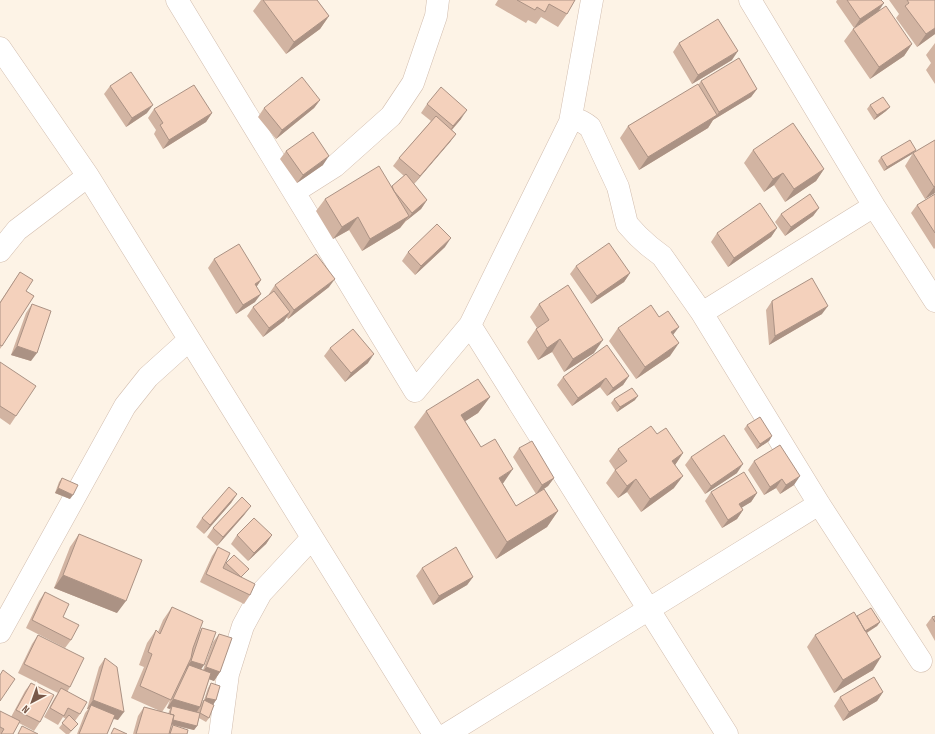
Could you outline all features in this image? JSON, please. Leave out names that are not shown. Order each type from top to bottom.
[{"type":"street","points":[[177,0],[415,391],[470,325],[570,122],[592,0]]},
{"type":"street","points":[[294,192],[335,166],[392,116],[413,83],[436,16],[438,0]]},
{"type":"street","points":[[750,0],[874,206],[935,301]]},
{"type":"street","points":[[0,48],[88,176],[434,734]]},
{"type":"street","points":[[570,122],[583,121],[590,127],[618,187],[627,224],[638,236],[662,256],[702,313],[819,504],[921,661]]},
{"type":"street","points":[[0,251],[16,230],[88,176]]},
{"type":"street","points":[[702,313],[874,206]]},
{"type":"street","points":[[470,325],[727,734]]},
{"type":"street","points":[[0,632],[125,406],[148,377],[189,340]]},
{"type":"street","points":[[448,734],[819,504]]},
{"type":"street","points":[[220,734],[228,674],[243,626],[261,593],[312,538]]},
{"type":"building","points":[[263,0],[317,0],[329,16],[294,42]]},
{"type":"building","points":[[517,0],[575,0],[567,14],[549,4],[545,12],[537,7],[535,10]]},
{"type":"building","points":[[847,0],[881,0],[884,3],[860,19]]},
{"type":"building","points":[[907,0],[935,0],[935,28],[926,34],[905,6],[909,3]]},
{"type":"building","points":[[886,6],[912,44],[879,67],[853,29]]},
{"type":"building","points":[[718,19],[738,51],[698,75],[679,43]]},
{"type":"building","points":[[739,58],[757,89],[719,112],[701,81]]},
{"type":"building","points":[[131,72],[153,105],[132,118],[110,86]]},
{"type":"building","points":[[302,77],[320,100],[282,130],[264,108]]},
{"type":"building","points":[[698,84],[717,115],[648,157],[628,126]]},
{"type":"building","points":[[194,85],[212,113],[169,140],[160,125],[163,123],[154,109]]},
{"type":"building","points":[[441,87],[467,110],[453,126],[427,104]]},
{"type":"building","points":[[883,97],[890,107],[877,115],[870,105]]},
{"type":"building","points":[[436,116],[456,134],[420,176],[399,158]]},
{"type":"building","points":[[793,123],[824,169],[794,189],[783,173],[773,179],[753,150]]},
{"type":"building","points":[[313,132],[329,156],[303,175],[286,151]]},
{"type":"building","points":[[910,140],[916,150],[887,167],[881,157]]},
{"type":"building","points":[[935,140],[935,186],[934,187],[913,153]]},
{"type":"building","points":[[379,166],[409,216],[370,239],[358,217],[342,227],[325,199]]},
{"type":"building","points":[[406,174],[427,200],[412,213],[394,191],[392,186]]},
{"type":"building","points":[[810,194],[819,208],[791,227],[781,214]]},
{"type":"building","points":[[935,194],[935,233],[917,205]]},
{"type":"building","points":[[760,203],[777,228],[734,258],[717,233]]},
{"type":"building","points":[[437,224],[451,238],[421,266],[408,252]]},
{"type":"building","points":[[609,243],[630,273],[597,296],[576,266]]},
{"type":"building","points":[[239,244],[261,280],[255,284],[261,294],[243,305],[214,259]]},
{"type":"building","points":[[316,254],[335,279],[294,310],[275,285]]},
{"type":"building","points":[[20,272],[33,280],[26,291],[34,296],[2,346],[0,345],[0,303]]},
{"type":"building","points":[[812,278],[828,306],[775,336],[772,301]]},
{"type":"building","points":[[568,285],[603,340],[573,359],[560,339],[547,348],[536,329],[549,320],[539,304]]},
{"type":"building","points":[[274,291],[290,312],[269,328],[253,307]]},
{"type":"building","points":[[32,304],[51,311],[37,353],[17,346]]},
{"type":"building","points":[[651,305],[659,317],[668,311],[679,327],[671,332],[679,343],[645,367],[618,328]]},
{"type":"building","points":[[353,329],[374,354],[351,373],[330,348]]},
{"type":"building","points":[[607,345],[629,376],[613,388],[606,378],[578,398],[563,377]]},
{"type":"building","points":[[0,362],[36,386],[16,416],[0,406]]},
{"type":"building","points":[[478,379],[490,397],[461,415],[481,447],[495,439],[513,469],[499,478],[516,506],[544,489],[558,511],[507,542],[426,411]]},
{"type":"building","points":[[632,388],[638,396],[620,407],[614,399]]},
{"type":"building","points":[[760,417],[772,436],[760,444],[747,425]]},
{"type":"building","points":[[651,426],[657,434],[666,428],[683,453],[672,461],[683,476],[650,499],[636,479],[627,486],[615,470],[627,461],[618,449]]},
{"type":"building","points":[[724,435],[743,464],[711,486],[691,457]]},
{"type":"building","points":[[532,441],[554,478],[542,485],[519,448]]},
{"type":"building","points":[[780,445],[800,476],[786,485],[782,479],[770,487],[754,461]]},
{"type":"building","points":[[744,472],[757,493],[739,504],[743,510],[728,520],[711,492]]},
{"type":"building","points":[[62,478],[78,485],[73,495],[58,488]]},
{"type":"building","points":[[229,487],[237,494],[210,525],[202,518]]},
{"type":"building","points":[[242,497],[251,506],[223,537],[213,528]]},
{"type":"building","points":[[254,518],[272,535],[254,553],[237,535]]},
{"type":"building","points":[[79,534],[142,560],[126,601],[63,575]]},
{"type":"building","points":[[218,547],[230,553],[223,568],[255,584],[250,595],[206,574]]},
{"type":"building","points":[[456,547],[473,577],[439,596],[422,568]]},
{"type":"building","points":[[234,555],[249,569],[241,577],[226,563]]},
{"type":"building","points":[[45,592],[69,604],[63,617],[79,625],[71,640],[32,620]]},
{"type":"building","points":[[172,607],[203,621],[191,658],[171,700],[140,686],[152,654],[148,652],[156,630],[160,634]]},
{"type":"building","points":[[871,608],[880,622],[865,631],[857,616]]},
{"type":"building","points":[[854,612],[881,657],[843,680],[815,635]]},
{"type":"building","points":[[202,628],[216,632],[204,665],[191,661]]},
{"type":"building","points":[[219,634],[232,638],[220,672],[206,667]]},
{"type":"building","points":[[38,635],[84,658],[70,687],[24,664]]},
{"type":"building","points":[[105,658],[117,667],[124,712],[93,700]]},
{"type":"building","points":[[189,665],[211,673],[200,707],[173,699]]},
{"type":"building","points":[[3,670],[15,679],[0,701],[0,675]]},
{"type":"building","points":[[874,677],[883,692],[849,712],[840,697]]},
{"type":"building","points":[[31,683],[54,695],[40,722],[16,710]]},
{"type":"building","points":[[211,683],[220,686],[216,700],[206,698]]},
{"type":"building","points":[[61,688],[87,702],[80,714],[68,708],[64,716],[50,708]]},
{"type":"building","points":[[204,700],[214,705],[209,718],[200,713]]},
{"type":"building","points":[[91,705],[115,715],[107,734],[79,734]]},
{"type":"building","points":[[172,706],[200,713],[197,726],[173,720],[174,715],[170,714]]},
{"type":"building","points":[[144,707],[174,715],[169,734],[136,734]]},
{"type":"building","points":[[0,711],[20,721],[13,734],[1,734],[4,729],[0,727]]},
{"type":"building","points":[[69,715],[78,724],[71,731],[62,723]]},
{"type":"building","points":[[173,725],[188,730],[187,734],[170,734]]},
{"type":"building","points":[[22,726],[38,734],[18,734]]},
{"type":"building","points":[[114,728],[127,734],[111,734]]}]
